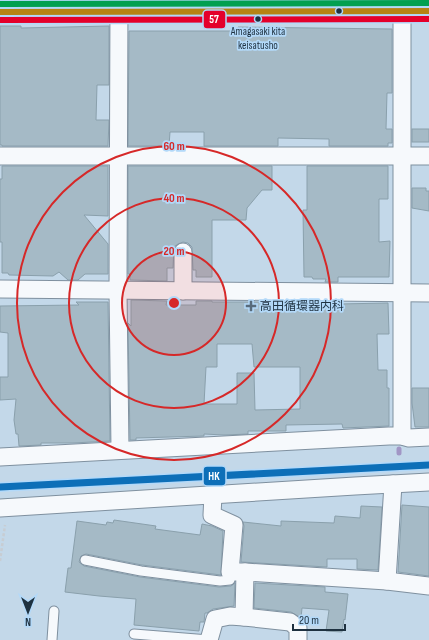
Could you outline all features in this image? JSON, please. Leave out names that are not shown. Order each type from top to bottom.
[{"type":"street","points":[[119,6],[118,291],[120,450]]},
{"type":"street","points":[[0,12],[119,6],[404,6],[429,11]]},
{"type":"street","points":[[396,436],[398,156],[404,6]]},
{"type":"street","points":[[0,156],[429,156]]},
{"type":"street","points":[[183,252],[183,291]]},
{"type":"street","points":[[0,289],[429,293]]},
{"type":"street","points":[[0,457],[396,436],[409,438],[429,437]]},
{"type":"street","points":[[2,516],[213,494],[429,482]]},
{"type":"street","points":[[387,581],[393,484]]},
{"type":"street","points":[[213,494],[212,515],[234,525],[230,572],[387,581],[429,586]]},
{"type":"street","points":[[244,617],[245,572]]},
{"type":"street","points":[[209,640],[215,619],[230,616],[290,622],[298,628],[298,640]]},
{"type":"lane","points":[[85,560],[141,571],[220,581],[230,580]]},
{"type":"lane","points":[[52,640],[54,610]]},
{"type":"lane","points":[[134,634],[209,640]]},
{"type":"path","points":[[0,560],[2,516]]},
{"type":"building","points":[[0,26],[21,26],[21,28],[109,26],[109,85],[97,85],[96,120],[109,120],[108,146],[0,145]]},
{"type":"building","points":[[238,27],[392,29],[392,93],[387,93],[386,129],[392,129],[392,143],[388,143],[388,146],[329,146],[329,139],[278,138],[278,146],[204,146],[204,132],[170,132],[169,146],[128,146],[129,31],[238,31]]},
{"type":"building","points":[[412,129],[429,129],[429,142],[412,142]]},
{"type":"building","points":[[2,166],[108,166],[108,216],[84,215],[108,244],[108,274],[85,274],[78,280],[68,280],[59,272],[53,276],[9,275],[8,273],[2,273],[2,242],[0,242],[0,179],[2,179]]},
{"type":"building","points":[[128,166],[272,166],[272,190],[262,190],[247,208],[246,220],[212,220],[212,277],[196,277],[196,270],[193,270],[192,247],[188,243],[183,242],[174,247],[173,268],[167,268],[167,281],[130,280],[130,274],[128,274]]},
{"type":"building","points":[[307,166],[388,166],[388,199],[379,199],[379,242],[390,241],[389,277],[338,277],[338,282],[325,282],[326,279],[304,277],[303,210],[307,210]]},
{"type":"building","points":[[412,188],[426,188],[426,191],[429,191],[429,211],[412,208]]},
{"type":"building","points":[[131,300],[167,301],[166,305],[196,305],[196,301],[276,302],[292,303],[292,307],[324,306],[325,302],[338,302],[338,304],[388,303],[389,334],[377,334],[378,370],[387,370],[387,388],[389,388],[389,426],[343,428],[342,424],[286,425],[286,431],[248,431],[248,434],[204,434],[204,436],[136,438],[136,440],[130,440],[128,323],[131,326]],"holes":[[[217,344],[252,344],[254,367],[300,367],[300,409],[255,410],[254,373],[237,373],[237,404],[204,404],[206,367],[217,367]]]},
{"type":"building","points":[[76,302],[108,302],[110,441],[41,443],[41,445],[19,446],[18,434],[16,434],[14,420],[16,399],[0,400],[0,377],[8,377],[8,333],[0,332],[0,306],[79,305]]},
{"type":"building","points":[[412,388],[429,388],[429,427],[415,427]]},
{"type":"building","points":[[402,505],[429,507],[429,576],[398,572]]},
{"type":"building","points":[[361,506],[382,507],[378,570],[357,569],[357,559],[327,559],[327,567],[241,562],[243,522],[281,526],[281,521],[334,523],[335,516],[360,518]]},
{"type":"building","points":[[114,520],[156,526],[155,529],[200,535],[202,524],[212,526],[223,531],[221,575],[142,565],[86,554],[81,556],[79,562],[84,566],[140,577],[219,587],[231,586],[235,583],[234,606],[213,609],[205,613],[204,622],[200,622],[199,631],[134,625],[136,599],[65,592],[68,568],[71,568],[77,521],[106,525],[107,522],[113,523]]},
{"type":"building","points":[[255,583],[325,587],[325,592],[348,594],[342,632],[326,631],[329,610],[302,608],[301,618],[291,612],[254,608]]},
{"type":"transit line","points":[[0,4],[429,3]]},
{"type":"transit line","points":[[0,12],[429,11]]},
{"type":"transit line","name":"57","points":[[0,20],[429,19]]},
{"type":"transit line","name":"HK","points":[[0,487],[429,465]]},
{"type":"place","name":"Amagasaki kita keisatusho","points":[[258,19]]},
{"type":"place","name":"高田循環器内科","points":[[251,306]]}]
